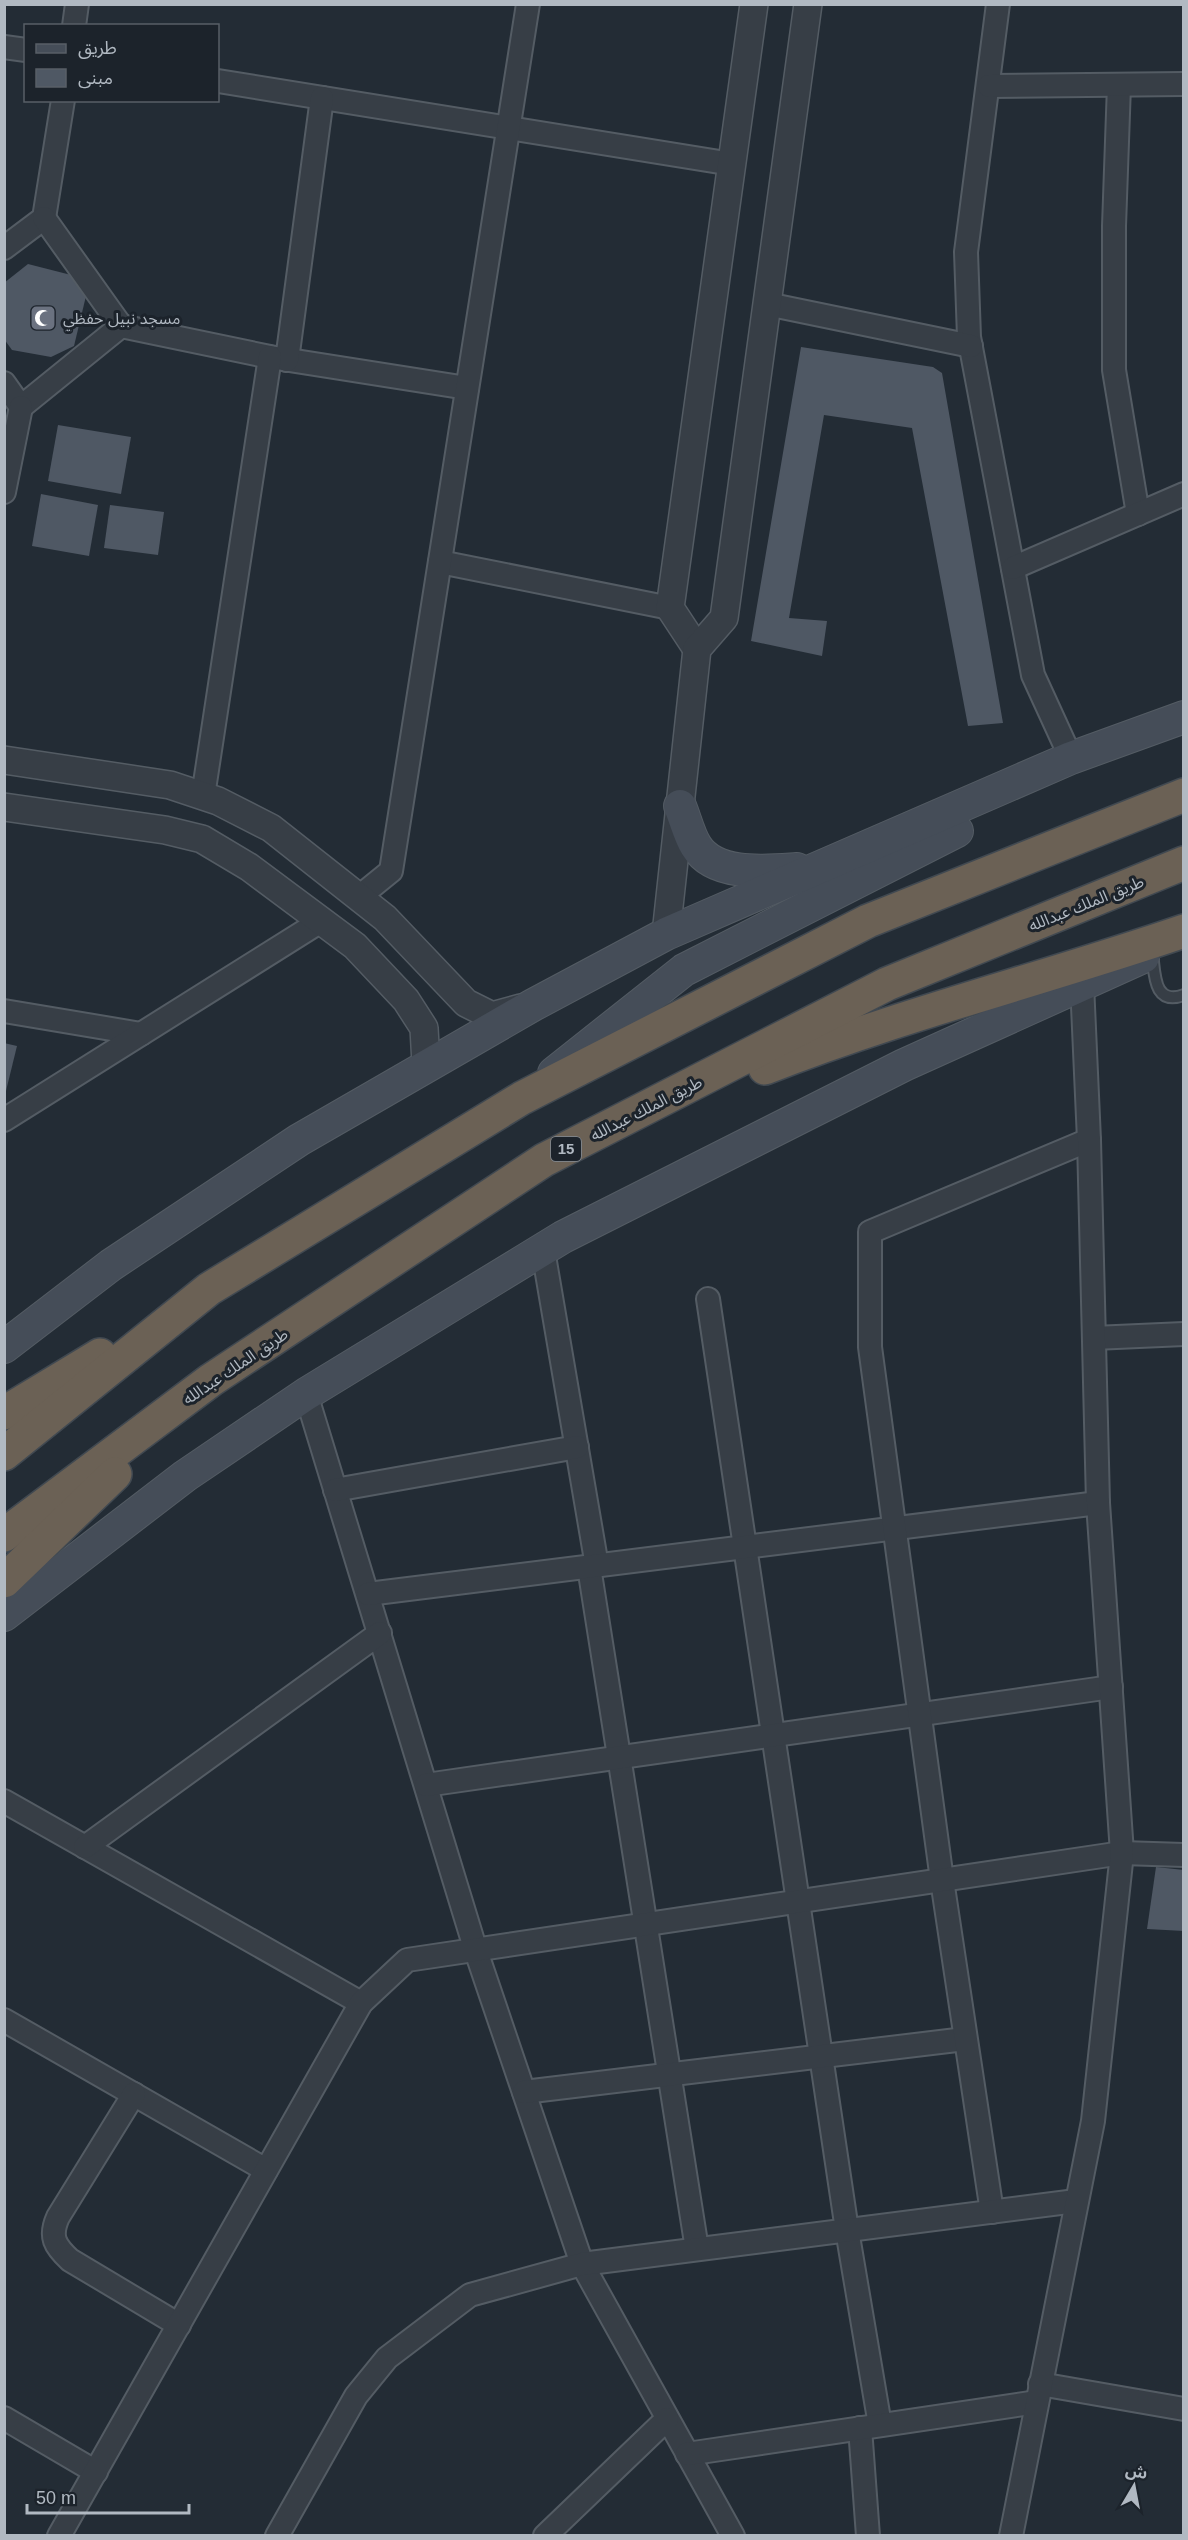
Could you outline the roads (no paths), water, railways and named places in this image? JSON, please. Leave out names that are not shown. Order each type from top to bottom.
[{"type":"highway","points":[[4,1413],[522,1098],[868,921],[1184,795]]},
{"type":"highway","name":"طريق الملك عبدالله","points":[[4,1534],[211,1380],[544,1160],[887,984],[1184,863]]},
{"type":"highway","points":[[544,1160],[710,1089],[849,1035],[1096,961],[1184,931]]},
{"type":"highway","points":[[4,1454],[209,1289]]},
{"type":"highway","points":[[4,1581],[211,1380]]},
{"type":"main road","points":[[4,1347],[111,1265],[299,1140],[426,1064],[533,1005],[666,934],[1071,758],[1184,717]]},
{"type":"main road","points":[[522,1098],[684,969],[902,857],[1010,806],[1071,758]]},
{"type":"main road","points":[[680,806],[696,847],[716,863],[760,872],[819,868]]},
{"type":"main road","points":[[4,1615],[185,1476],[306,1394],[543,1250],[904,1065],[1184,939]]},
{"type":"street","points":[[74,24],[77,4]]},
{"type":"street","points":[[4,1120],[359,897],[391,871],[528,4]]},
{"type":"street","points":[[698,649],[670,608],[754,4]]},
{"type":"street","points":[[666,934],[698,649],[724,618],[808,4]]},
{"type":"street","points":[[998,4],[966,252],[971,346],[1033,675],[1071,758]]},
{"type":"street","points":[[4,47],[24,50]]},
{"type":"street","points":[[219,81],[732,164]]},
{"type":"street","points":[[988,86],[1184,84]]},
{"type":"street","points":[[1119,85],[1114,226],[1114,370],[1138,514]]},
{"type":"street","points":[[203,796],[322,98]]},
{"type":"street","points":[[4,249],[44,218],[63,102]]},
{"type":"street","points":[[44,218],[121,326],[279,358],[467,388]]},
{"type":"street","points":[[766,304],[971,346]]},
{"type":"street","points":[[4,492],[21,407],[121,326]]},
{"type":"street","points":[[4,383],[21,407]]},
{"type":"street","points":[[1012,568],[1184,494]]},
{"type":"street","points":[[440,562],[670,608]]},
{"type":"street","points":[[4,760],[170,785],[203,796],[271,828],[359,897],[385,918],[466,1003],[492,1016],[533,1005]]},
{"type":"street","points":[[4,807],[165,830],[202,839],[249,867],[355,946],[406,999],[424,1028],[426,1064]]},
{"type":"street","points":[[1011,2535],[1093,2121],[1122,1853],[1098,1503],[1089,1140],[1082,984]]},
{"type":"street","points":[[4,1011],[141,1034]]},
{"type":"street","points":[[992,2211],[942,1880],[870,1347],[870,1232],[1089,1140]]},
{"type":"street","points":[[543,1250],[577,1448],[619,1757],[697,2249]]},
{"type":"street","points":[[708,1299],[847,2230],[870,2427],[868,2535]]},
{"type":"street","points":[[1094,1338],[1184,1334]]},
{"type":"street","points":[[306,1394],[476,1951],[582,2264],[733,2535]]},
{"type":"street","points":[[336,1490],[577,1448]]},
{"type":"street","points":[[368,1594],[1098,1503]]},
{"type":"street","points":[[85,1847],[380,1633]]},
{"type":"street","points":[[426,1785],[1111,1687]]},
{"type":"street","points":[[4,1802],[361,2003]]},
{"type":"street","points":[[59,2535],[361,2003],[407,1960],[1122,1853],[1184,1855]]},
{"type":"street","points":[[4,2020],[266,2170]]},
{"type":"street","points":[[524,2092],[965,2039]]},
{"type":"street","points":[[134,2094],[58,2217],[53,2238],[56,2247],[70,2260],[179,2325]]},
{"type":"street","points":[[277,2535],[356,2396],[387,2358],[470,2295],[582,2264],[1076,2201]]},
{"type":"street","points":[[687,2454],[870,2427],[1039,2393],[1184,2409]]},
{"type":"street","points":[[4,2418],[96,2472]]},
{"type":"street","points":[[545,2535],[668,2419]]},
{"type":"lane","points":[[1152,953],[1158,989],[1164,996],[1174,998],[1184,995]]},
{"type":"place","name":"مسجد نبيل حفظي","points":[[43,318]]}]
